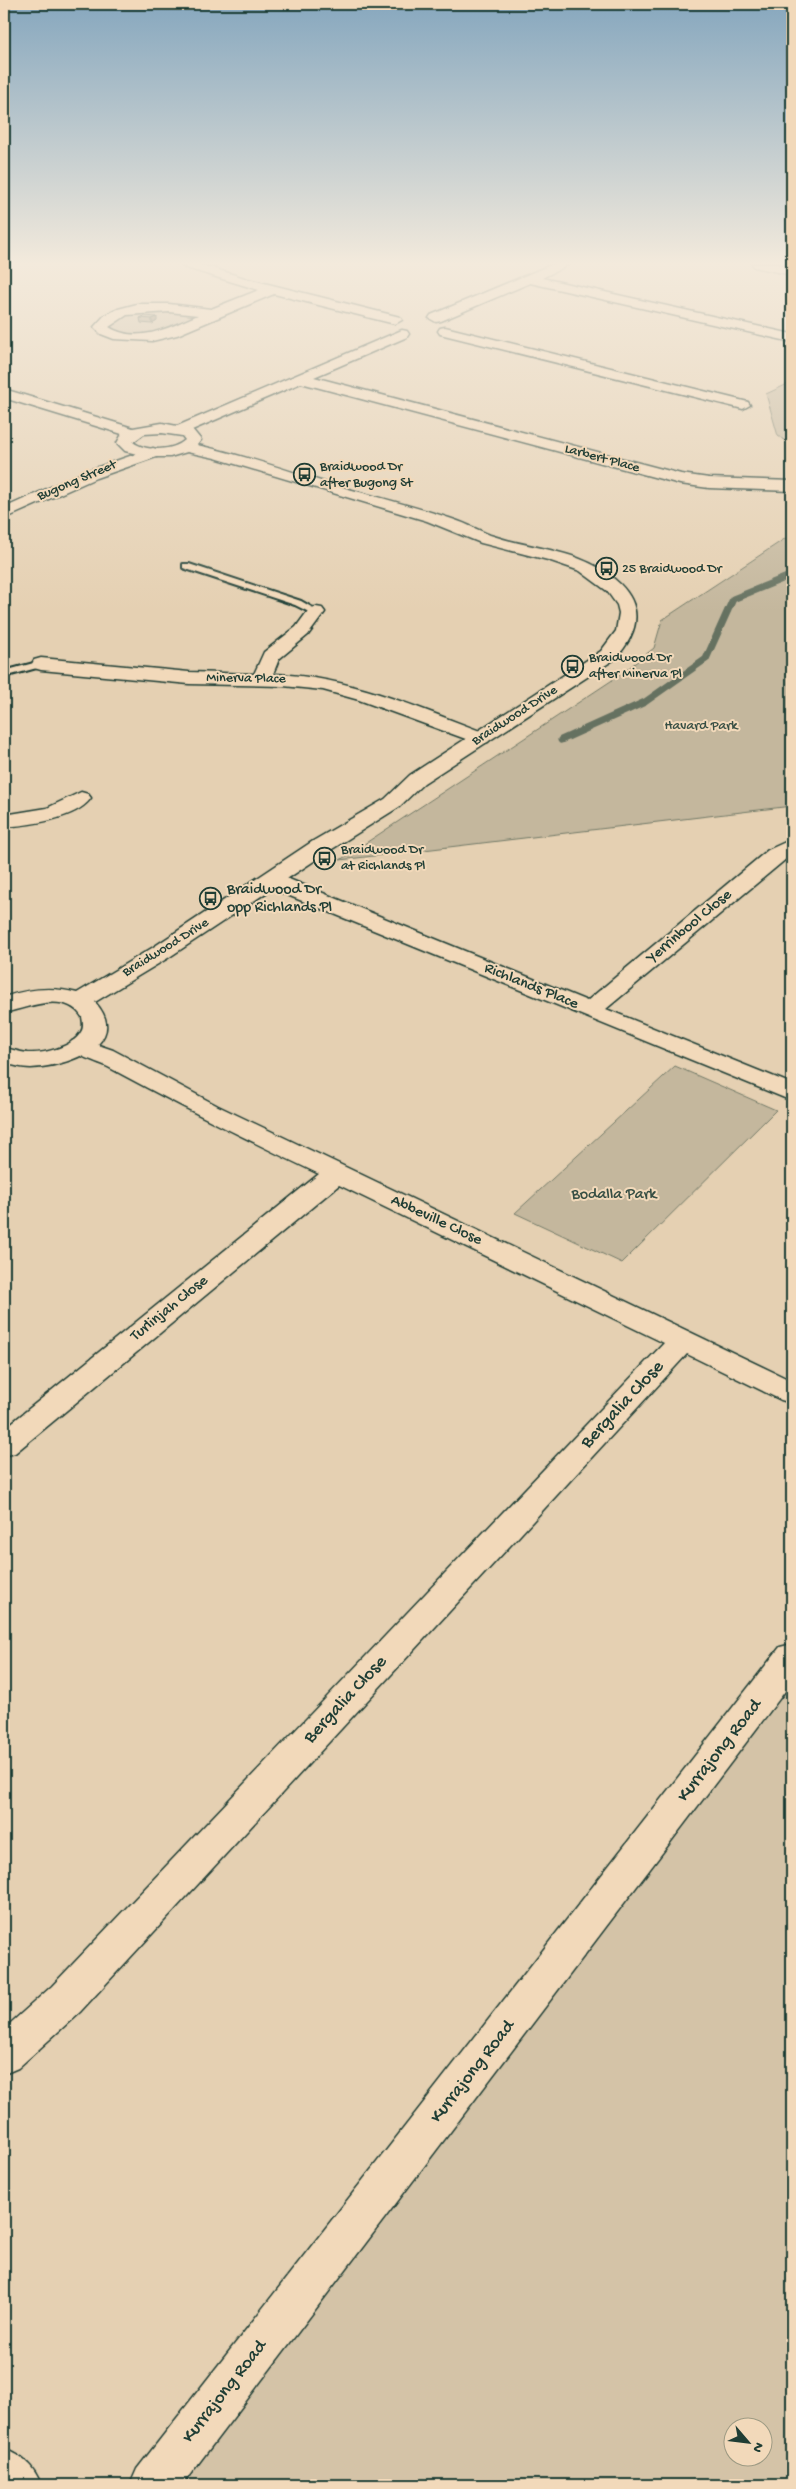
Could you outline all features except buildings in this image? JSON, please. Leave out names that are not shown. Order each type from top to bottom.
[{"type":"street","points":[[4,393],[131,440],[152,453],[171,452],[183,438],[296,380]]},
{"type":"street","name":"Larbert Place","points":[[308,380],[680,479],[709,483],[792,486]]},
{"type":"street","points":[[639,380],[744,405]]},
{"type":"street","name":"Braidwood Drive","points":[[78,1002],[160,953],[392,804],[423,775],[608,655],[618,646],[628,630],[629,614],[622,597],[615,588],[582,568],[540,552],[487,539],[440,520],[217,454],[183,438],[151,428],[131,440]]},
{"type":"street","name":"Bugong Street","points":[[5,510],[98,463],[131,440]]},
{"type":"street","name":"Bugong Street","points":[[5,510],[90,475],[152,453]]},
{"type":"street","points":[[261,679],[271,656],[302,631],[316,612]]},
{"type":"street","name":"Minerva Place","points":[[41,664],[181,677],[306,681],[336,687],[481,738]]},
{"type":"street","points":[[4,821],[54,812],[66,808],[81,798]]},
{"type":"street","name":"Yerrinbool Close","points":[[589,1011],[776,855],[792,845]]},
{"type":"street","name":"Richlands Place","points":[[271,880],[792,1093]]},
{"type":"street","points":[[4,1006],[27,997],[46,995],[64,997],[78,1002],[92,1013],[95,1027],[91,1037],[68,1054],[50,1059],[32,1060],[4,1055]]},
{"type":"street","name":"Abbeville Close","points":[[81,1046],[337,1173],[792,1393]]},
{"type":"street","name":"Turlinjah Close","points":[[4,1445],[337,1173]]},
{"type":"street","name":"Bergalia Close","points":[[4,2055],[76,1988],[683,1340]]},
{"type":"street","name":"Kurrajong Road","points":[[153,2485],[792,1657]]},
{"type":"street","points":[[4,2472],[18,2485]]},
{"type":"lane","points":[[186,566],[298,603],[316,612]]},
{"type":"lane","name":"Minerva Place","points":[[4,674],[41,664]]},
{"type":"shaded area","points":[[792,1658],[792,2485],[154,2485]]},
{"type":"green space","points":[[792,382],[792,445],[778,436],[766,394]]},
{"type":"green space","name":"Havard Park","points":[[792,534],[792,806],[340,860],[620,675],[654,648],[662,620]]},
{"type":"green space","name":"Bodalla Park","points":[[675,1066],[776,1110],[622,1263],[515,1213]]},
{"type":"waterway","points":[[561,740],[645,702],[706,659],[733,599],[792,575]]},
{"type":"place","name":"Braidwood Dr after Bugong St","points":[[304,475]]},
{"type":"place","name":"25 Braidwood Dr","points":[[606,569]]},
{"type":"place","name":"Braidwood Dr after Minerva Pl","points":[[573,666]]},
{"type":"place","name":"Braidwood Dr at Richlands Pl","points":[[325,858]]},
{"type":"place","name":"Braidwood Dr opp Richlands Pl","points":[[211,899]]}]
